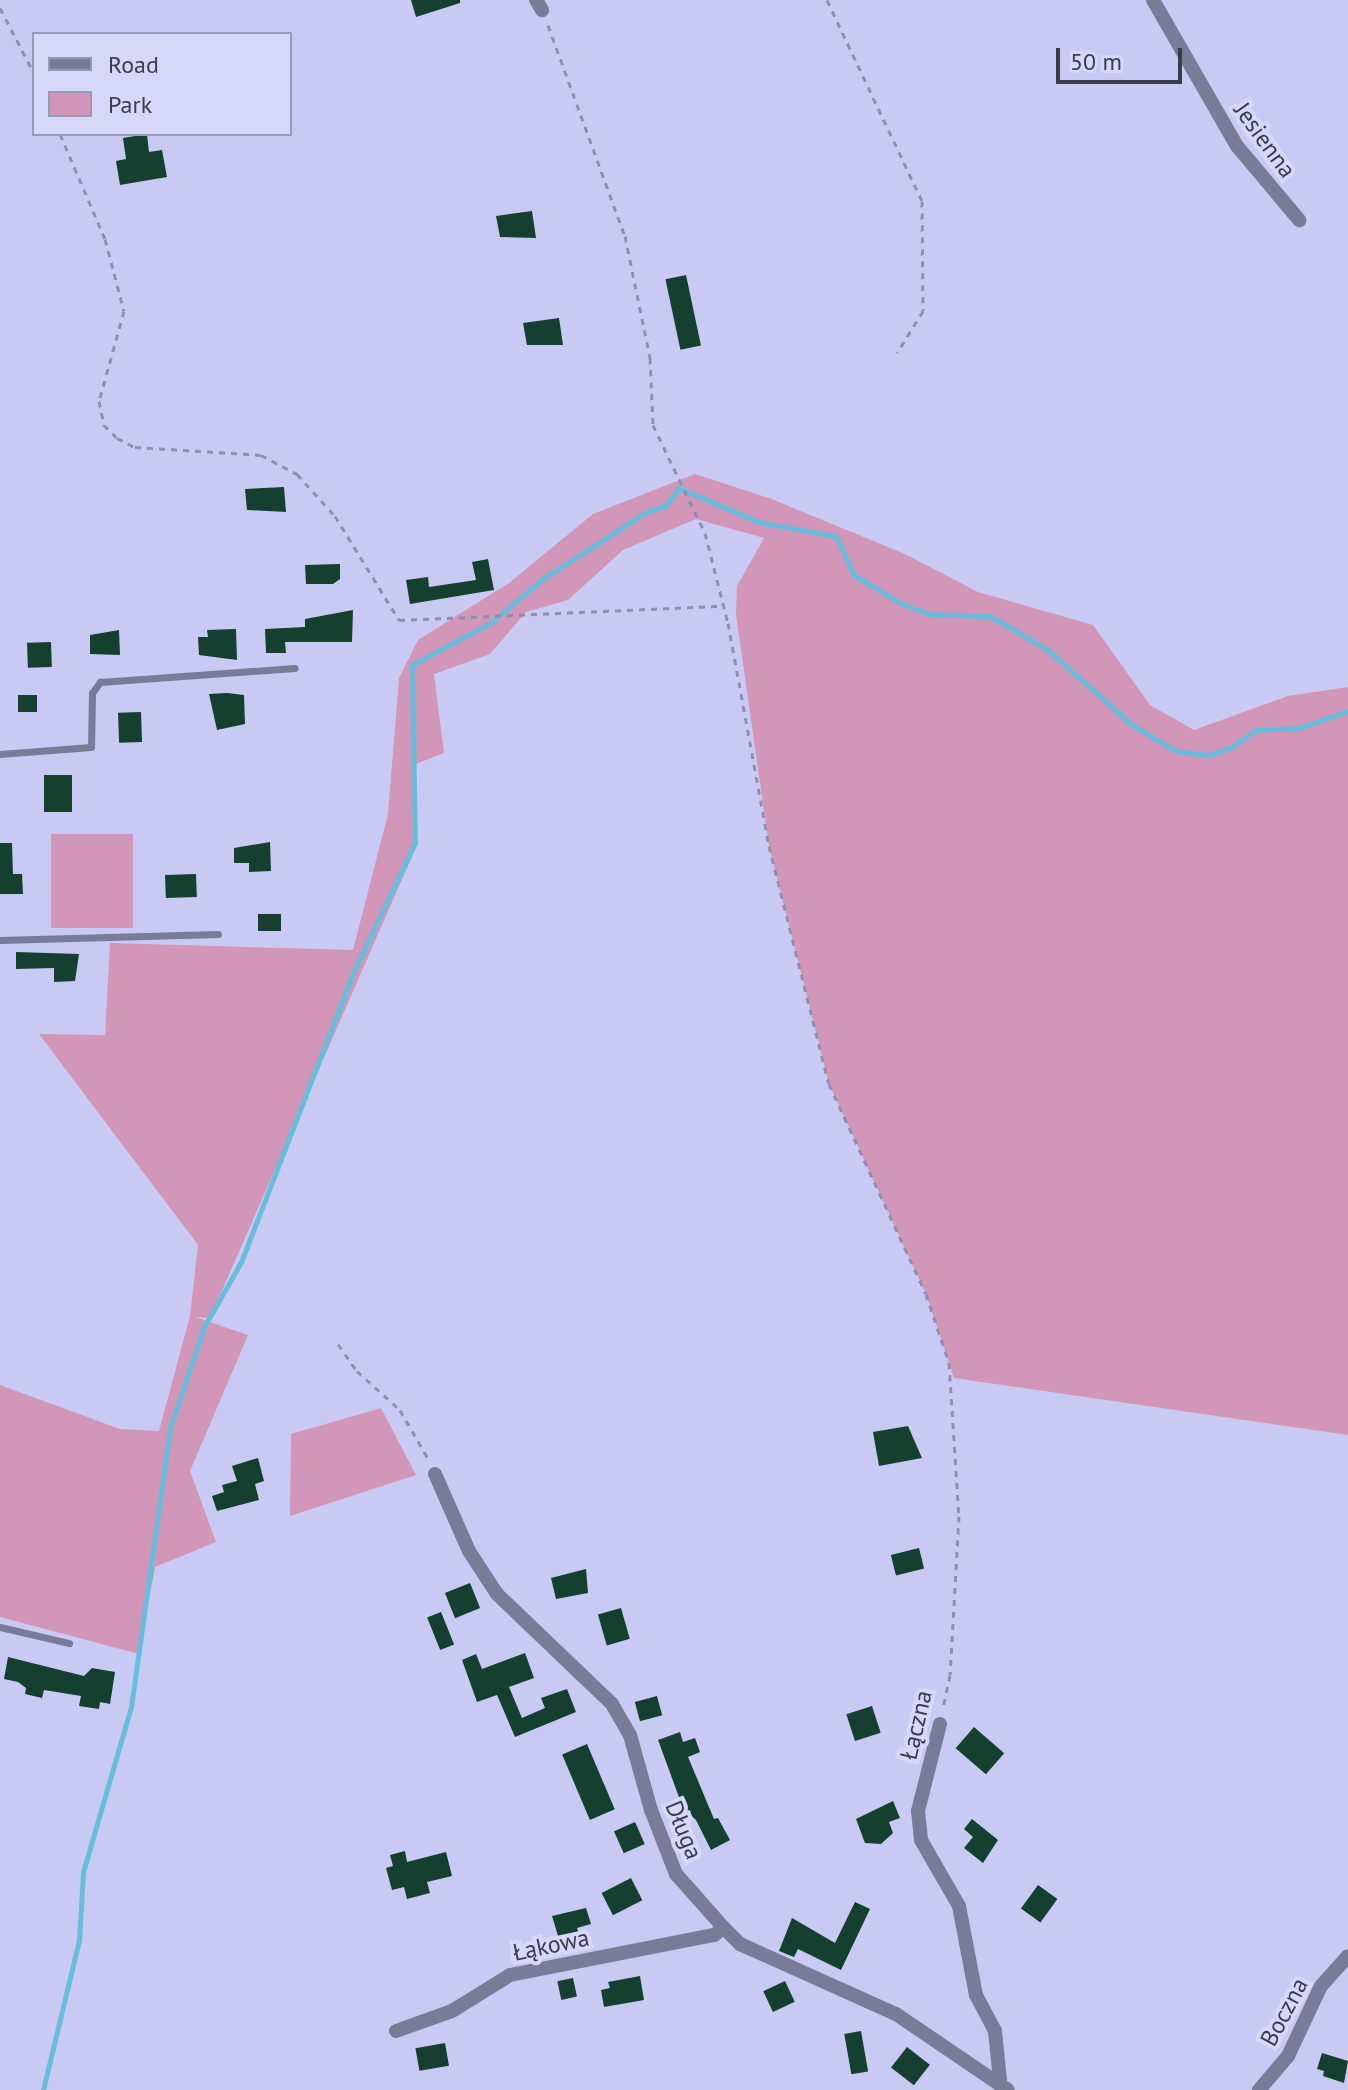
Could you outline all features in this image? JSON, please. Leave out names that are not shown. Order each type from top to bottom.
[{"type":"street","name":"Jesienna","points":[[1153,0],[1237,146],[1299,220]]},
{"type":"street","name":"Długa","points":[[435,1474],[469,1551],[497,1594],[612,1704],[630,1735],[651,1810],[676,1874],[724,1928],[740,1944],[896,2014],[1004,2085]]},
{"type":"street","name":"Łączna","points":[[940,1724],[918,1811],[921,1840],[959,1906],[976,1995],[995,2031],[1004,2085]]},
{"type":"street","name":"Łąkowa","points":[[396,2031],[452,2011],[510,1975],[714,1935],[724,1928]]},
{"type":"street","name":"Boczna","points":[[1259,2090],[1288,2056],[1321,1986],[1348,1956]]},
{"type":"lane","points":[[0,754],[91,747],[92,693],[100,682],[294,668]]},
{"type":"lane","points":[[0,940],[218,934]]},
{"type":"lane","points":[[0,1627],[69,1643]]},
{"type":"path","points":[[827,0],[922,201],[923,311],[897,353]]},
{"type":"path","name":"Łączna","points":[[539,5],[625,236],[650,358],[653,425],[670,468],[705,533],[724,606],[769,846],[829,1084],[926,1294],[949,1363],[959,1516],[950,1675],[940,1724]]},
{"type":"path","points":[[0,8],[32,69]]},
{"type":"path","points":[[61,136],[105,239],[124,311],[99,401],[104,425],[117,438],[135,447],[261,455],[297,474],[335,516],[399,620],[724,606]]},
{"type":"path","points":[[338,1344],[357,1371],[400,1410],[435,1474]]},
{"type":"green space","points":[[695,474],[769,498],[905,554],[978,592],[1093,625],[1150,705],[1194,730],[1288,696],[1348,687],[1348,1435],[954,1378],[926,1294],[829,1084],[769,846],[736,615],[737,586],[764,538],[696,519],[623,550],[568,600],[526,612],[490,654],[434,674],[444,753],[416,764],[414,852],[210,1318],[195,1317],[248,1335],[190,1471],[216,1542],[155,1567],[139,1654],[0,1617],[0,1385],[120,1429],[159,1431],[190,1316],[198,1245],[39,1034],[105,1035],[110,943],[353,950],[388,814],[399,678],[418,640],[509,583],[593,514]]},
{"type":"green space","points":[[51,834],[133,834],[133,928],[51,928]]},
{"type":"green space","points":[[381,1408],[416,1475],[290,1516],[291,1434]]},
{"type":"building","points":[[411,0],[460,0],[460,3],[416,17]]},
{"type":"building","points":[[147,136],[149,152],[162,150],[167,177],[120,185],[116,161],[126,159],[123,138]]},
{"type":"building","points":[[532,211],[536,238],[500,237],[496,216]]},
{"type":"building","points":[[686,275],[701,345],[680,350],[665,279]]},
{"type":"building","points":[[559,318],[563,345],[527,345],[523,323]]},
{"type":"building","points":[[284,487],[286,512],[247,510],[245,489]]},
{"type":"building","points":[[488,559],[494,590],[410,604],[406,580],[428,577],[429,587],[476,580],[472,562]]},
{"type":"building","points":[[340,564],[340,579],[333,584],[306,584],[305,565]]},
{"type":"building","points":[[353,610],[352,642],[285,642],[286,653],[266,653],[265,629],[305,627],[305,619]]},
{"type":"building","points":[[236,629],[237,660],[199,655],[198,637],[208,637],[207,630]]},
{"type":"building","points":[[119,630],[120,655],[90,654],[90,635]]},
{"type":"building","points":[[51,642],[52,667],[28,668],[27,643]]},
{"type":"building","points":[[209,694],[244,695],[245,724],[217,730]]},
{"type":"building","points":[[18,695],[37,695],[37,712],[18,712]]},
{"type":"building","points":[[141,712],[142,742],[119,743],[118,713]]},
{"type":"building","points":[[44,775],[72,775],[72,812],[44,812]]},
{"type":"building","points":[[270,842],[271,871],[249,872],[249,863],[234,863],[234,848]]},
{"type":"building","points":[[0,843],[12,843],[13,874],[22,874],[23,894],[0,894]]},
{"type":"building","points":[[196,874],[197,897],[166,898],[165,875]]},
{"type":"building","points":[[258,914],[281,914],[281,931],[258,931]]},
{"type":"building","points":[[16,952],[79,954],[75,981],[54,982],[54,968],[16,969]]},
{"type":"building","points":[[908,1426],[922,1458],[879,1466],[873,1432]]},
{"type":"building","points":[[258,1458],[264,1481],[255,1484],[259,1500],[217,1511],[212,1496],[224,1492],[222,1485],[237,1481],[232,1466]]},
{"type":"building","points":[[919,1548],[924,1568],[896,1575],[891,1555]]},
{"type":"building","points":[[586,1569],[588,1593],[556,1599],[551,1578]]},
{"type":"building","points":[[470,1583],[480,1608],[455,1618],[445,1593]]},
{"type":"building","points":[[621,1608],[630,1639],[607,1645],[598,1615]]},
{"type":"building","points":[[441,1612],[454,1644],[440,1650],[427,1618]]},
{"type":"building","points":[[525,1653],[534,1678],[509,1687],[522,1718],[545,1708],[541,1698],[567,1689],[576,1712],[515,1737],[497,1695],[477,1702],[462,1660],[476,1654],[482,1669]]},
{"type":"building","points":[[8,1657],[84,1676],[92,1668],[115,1672],[110,1704],[100,1702],[99,1709],[79,1706],[81,1696],[44,1690],[42,1698],[25,1694],[26,1688],[18,1682],[4,1679]]},
{"type":"building","points":[[657,1696],[662,1715],[640,1721],[635,1702]]},
{"type":"building","points":[[872,1706],[881,1733],[855,1741],[846,1714]]},
{"type":"building","points":[[974,1727],[1004,1753],[986,1774],[956,1748]]},
{"type":"building","points":[[680,1732],[683,1742],[695,1738],[700,1752],[688,1757],[714,1819],[718,1818],[730,1840],[711,1850],[696,1820],[683,1808],[658,1740]]},
{"type":"building","points":[[587,1744],[615,1809],[590,1820],[562,1755]]},
{"type":"building","points":[[893,1801],[900,1818],[889,1822],[893,1833],[881,1844],[865,1843],[856,1819]]},
{"type":"building","points":[[972,1819],[998,1840],[983,1863],[964,1848],[973,1837],[964,1829]]},
{"type":"building","points":[[635,1822],[645,1844],[624,1853],[614,1831]]},
{"type":"building","points":[[405,1851],[407,1862],[446,1852],[452,1876],[427,1882],[430,1893],[407,1899],[404,1887],[392,1890],[386,1868],[393,1866],[390,1855]]},
{"type":"building","points":[[631,1878],[642,1900],[613,1915],[602,1893]]},
{"type":"building","points":[[1038,1885],[1057,1899],[1040,1923],[1021,1908]]},
{"type":"building","points":[[855,1902],[870,1909],[841,1970],[798,1949],[794,1957],[779,1951],[792,1918],[835,1943]]},
{"type":"building","points":[[586,1908],[591,1924],[577,1928],[582,1943],[562,1949],[552,1916]]},
{"type":"building","points":[[640,1976],[644,2000],[604,2007],[601,1990],[610,1988],[608,1982]]},
{"type":"building","points":[[573,1978],[577,1997],[561,2000],[557,1981]]},
{"type":"building","points":[[785,1981],[795,2002],[773,2012],[763,1991]]},
{"type":"building","points":[[861,2031],[868,2071],[851,2074],[844,2034]]},
{"type":"building","points":[[445,2043],[449,2066],[419,2071],[415,2048]]},
{"type":"building","points":[[907,2047],[930,2065],[914,2085],[891,2067]]},
{"type":"building","points":[[1322,2053],[1348,2061],[1344,2083],[1323,2076],[1324,2071],[1317,2069]]},
{"type":"waterway","points":[[43,2090],[79,1940],[83,1872],[131,1707],[170,1428],[204,1327],[241,1262],[353,973],[415,843],[412,665],[492,622],[541,580],[646,512],[665,506],[679,488],[759,522],[836,536],[854,575],[902,604],[930,614],[989,616],[1001,622],[1048,650],[1131,724],[1176,751],[1208,755],[1230,748],[1256,730],[1299,728],[1348,711]]}]
